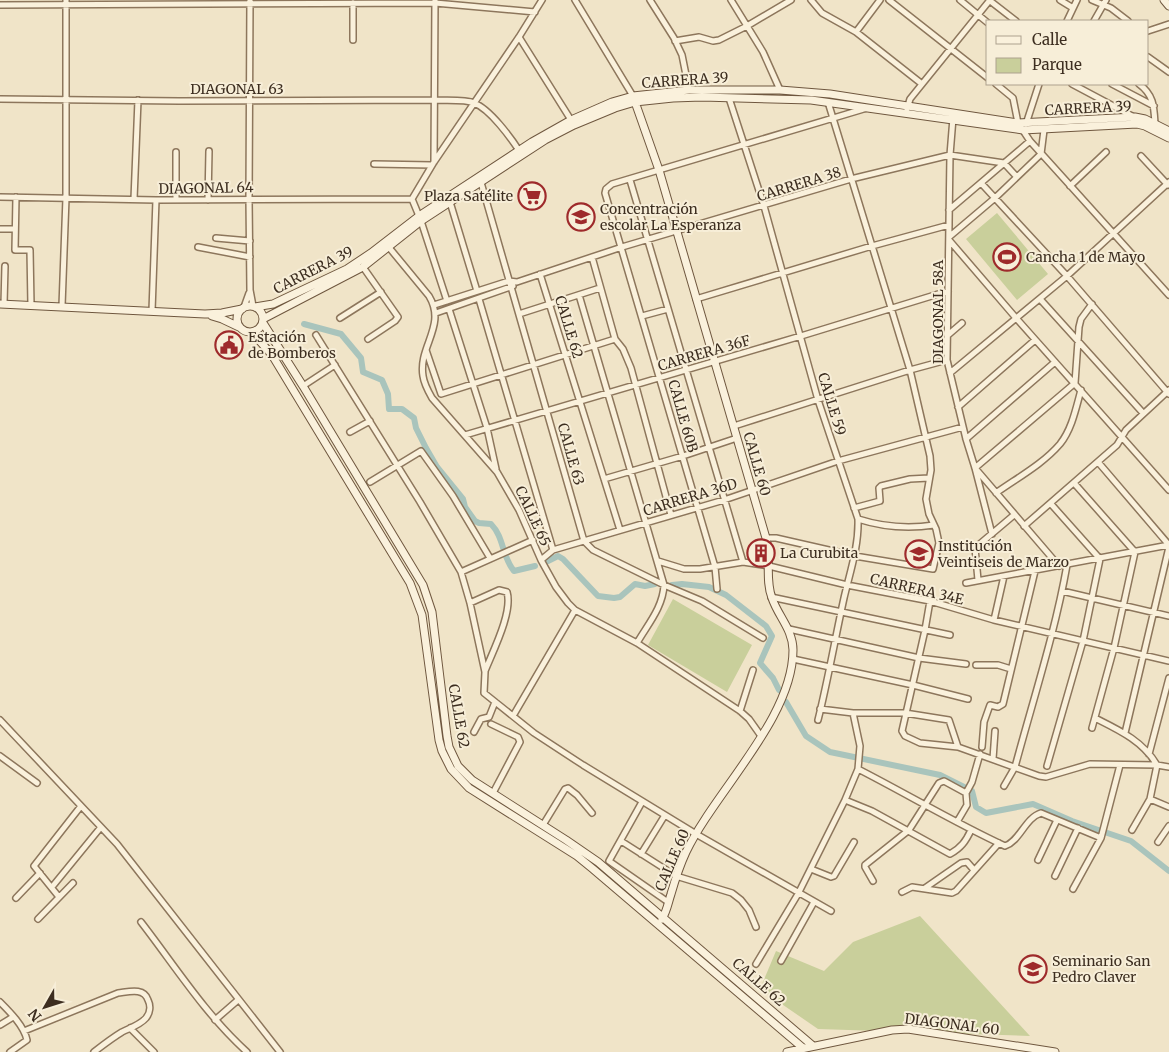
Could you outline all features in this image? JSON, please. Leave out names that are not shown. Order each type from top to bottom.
[{"type":"main road","points":[[1164,0],[1169,6]]},
{"type":"main road","name":"CARRERA 39","points":[[254,306],[273,304],[359,262],[387,244],[420,218],[520,152],[571,120],[612,102],[689,90],[780,90],[830,94],[953,118],[1044,130],[1137,124],[1169,138]]},
{"type":"main road","name":"CARRERA 39","points":[[520,152],[574,125],[634,99],[798,99],[868,108],[907,110]]},
{"type":"main road","name":"CALLE 60","points":[[634,99],[659,170],[766,538],[771,597],[789,629],[793,648],[785,690],[779,706],[696,834],[676,876],[664,917],[658,925]]},
{"type":"main road","name":"CARRERA 39","points":[[1022,126],[1134,117],[1145,119],[1169,131]]},
{"type":"main road","name":"CARRERA 39","points":[[420,218],[450,202],[480,179]]},
{"type":"main road","name":"CARRERA 39","points":[[263,321],[363,267],[387,244]]},
{"type":"main road","points":[[2,304],[204,314],[222,313],[254,306],[261,312],[263,321],[258,330],[246,332],[222,319],[204,314]]},
{"type":"main road","points":[[240,328],[237,318],[243,308]]},
{"type":"main road","name":"CALLE 62","points":[[263,321],[423,585],[432,612],[449,747],[458,766],[464,773],[493,793],[598,862],[814,1046]]},
{"type":"main road","name":"CALLE 62","points":[[252,332],[272,355],[410,583],[422,615],[439,740],[451,769],[468,788],[593,868],[803,1048]]},
{"type":"main road","name":"DIAGONAL 60","points":[[788,1052],[892,1030],[908,1029],[1055,1052]]},
{"type":"street","points":[[447,300],[412,199],[433,164],[542,0]]},
{"type":"street","name":"CALLE 60","points":[[575,0],[634,99]]},
{"type":"street","points":[[650,0],[682,55],[689,90]]},
{"type":"street","points":[[730,0],[763,52],[780,90]]},
{"type":"street","points":[[675,41],[699,36],[713,41],[719,40],[791,0]]},
{"type":"street","points":[[811,0],[822,13],[856,32],[922,84]]},
{"type":"street","points":[[856,32],[880,0]]},
{"type":"street","points":[[889,0],[986,77]]},
{"type":"street","points":[[960,0],[986,22]]},
{"type":"street","points":[[907,110],[910,99],[989,0],[1015,20]]},
{"type":"street","points":[[1060,0],[1073,8]]},
{"type":"street","points":[[1067,20],[1077,0]]},
{"type":"street","points":[[1092,0],[1104,2],[1127,20]]},
{"type":"street","points":[[0,4],[66,2],[435,2],[535,12]]},
{"type":"street","points":[[62,306],[66,198],[66,2]]},
{"type":"street","points":[[250,2],[250,290],[254,306]]},
{"type":"street","points":[[433,164],[435,2]]},
{"type":"street","points":[[1095,20],[1104,2]]},
{"type":"street","points":[[353,3],[354,40]]},
{"type":"street","points":[[1149,31],[1169,24]]},
{"type":"street","points":[[519,37],[571,120]]},
{"type":"street","points":[[1149,58],[1169,72]]},
{"type":"street","points":[[997,85],[1013,98],[1022,126],[1030,141],[1169,294]]},
{"type":"street","points":[[1022,126],[1039,85]]},
{"type":"street","points":[[1074,85],[1134,117]]},
{"type":"street","points":[[1114,85],[1154,106]]},
{"type":"street","points":[[1140,85],[1152,98],[1154,124]]},
{"type":"street","name":"CALLE 59","points":[[729,98],[764,206],[818,400],[858,519],[859,534],[855,556],[841,611],[818,720]]},
{"type":"street","name":"DIAGONAL 63","points":[[0,99],[434,100],[474,102]]},
{"type":"street","points":[[134,199],[138,100]]},
{"type":"street","points":[[474,102],[491,115],[520,152]]},
{"type":"street","points":[[766,538],[776,538],[855,556],[933,569],[938,544],[926,499],[931,470],[930,456],[910,370],[828,102]]},
{"type":"street","points":[[743,562],[630,180],[868,108]]},
{"type":"street","name":"DIAGONAL 58A","points":[[953,118],[950,155],[947,360],[992,534]]},
{"type":"street","points":[[1044,130],[1041,154],[949,238],[1035,340],[1075,382],[1169,490]]},
{"type":"street","points":[[949,210],[1030,141]]},
{"type":"street","points":[[208,200],[209,151]]},
{"type":"street","points":[[176,152],[176,200]]},
{"type":"street","points":[[1070,186],[1106,152]]},
{"type":"street","name":"CARRERA 38","points":[[436,313],[511,288],[517,282],[622,247],[851,179],[950,155],[1004,163]]},
{"type":"street","points":[[950,374],[1067,276],[1168,184],[1141,156]]},
{"type":"street","points":[[1004,163],[1016,177]]},
{"type":"street","points":[[374,164],[433,164]]},
{"type":"street","name":"CALLE 63","points":[[480,179],[584,541]]},
{"type":"street","name":"CALLE 60B","points":[[630,180],[612,184],[606,189],[605,193],[715,567],[717,589]]},
{"type":"street","points":[[981,183],[1067,276],[1168,392],[1126,430],[1117,445],[1024,526]]},
{"type":"street","name":"DIAGONAL 64","points":[[0,197],[156,200],[412,199]]},
{"type":"street","points":[[16,197],[15,250],[30,250],[31,305]]},
{"type":"street","points":[[152,310],[156,200]]},
{"type":"street","points":[[450,202],[477,291]]},
{"type":"street","points":[[696,299],[949,225]]},
{"type":"street","points":[[0,229],[15,229]]},
{"type":"street","points":[[216,238],[250,241]]},
{"type":"street","name":"CALLE 65","points":[[387,244],[434,305],[436,313],[426,350],[422,375],[426,386],[432,398],[466,435],[508,488],[541,560],[559,592],[575,610],[637,643],[740,711],[749,719],[761,736]]},
{"type":"street","points":[[198,247],[250,256]]},
{"type":"street","points":[[592,257],[615,339],[627,358],[671,515]]},
{"type":"street","points":[[2,304],[5,266]]},
{"type":"street","points":[[363,267],[397,314],[397,319],[368,339]]},
{"type":"street","name":"CALLE 62","points":[[540,274],[620,530]]},
{"type":"street","name":"CARRERA 38","points":[[434,305],[509,281],[517,282]]},
{"type":"street","points":[[519,314],[600,288]]},
{"type":"street","points":[[243,308],[250,290]]},
{"type":"street","name":"CARRERA 36F","points":[[466,435],[948,291]]},
{"type":"street","points":[[340,318],[381,292]]},
{"type":"street","points":[[579,295],[664,585],[664,595],[660,604],[637,643]]},
{"type":"street","points":[[479,299],[553,550]]},
{"type":"street","points":[[1040,299],[1143,413]]},
{"type":"street","points":[[1059,566],[975,468],[1075,382],[1078,339],[1082,319],[1092,304]]},
{"type":"street","points":[[449,309],[487,428],[497,472]]},
{"type":"street","points":[[642,316],[668,309]]},
{"type":"street","points":[[948,335],[962,323]]},
{"type":"street","points":[[316,335],[461,572],[470,602],[485,672],[484,693],[534,733],[642,802],[798,894],[831,911]]},
{"type":"street","points":[[426,350],[441,394],[615,339]]},
{"type":"street","points":[[958,408],[1035,340]]},
{"type":"street","points":[[734,426],[947,360]]},
{"type":"street","points":[[966,439],[1056,362]]},
{"type":"street","points":[[303,386],[335,365]]},
{"type":"street","points":[[996,493],[1050,454],[1060,443],[1071,424],[1081,390]]},
{"type":"street","points":[[350,432],[370,421]]},
{"type":"street","name":"CARRERA 36D","points":[[541,560],[553,550],[724,500],[838,460],[963,427]]},
{"type":"street","points":[[604,478],[683,456],[737,438]]},
{"type":"street","points":[[370,482],[421,451],[458,504],[490,558]]},
{"type":"street","points":[[1098,462],[1169,545]]},
{"type":"street","points":[[854,508],[880,502],[879,488],[881,486],[910,479],[929,478]]},
{"type":"street","points":[[1074,483],[1135,552]]},
{"type":"street","points":[[1050,504],[1100,559]]},
{"type":"street","points":[[978,580],[975,548],[1014,515]]},
{"type":"street","points":[[858,519],[877,525],[920,527],[934,525]]},
{"type":"street","points":[[461,572],[533,540]]},
{"type":"street","points":[[584,541],[593,550],[664,585],[702,601],[763,638]]},
{"type":"street","points":[[966,583],[1169,545]]},
{"type":"street","points":[[1125,733],[1169,545]]},
{"type":"street","points":[[1092,728],[1114,648],[1135,552]]},
{"type":"street","points":[[1047,766],[1083,641],[1100,559]]},
{"type":"street","name":"CARRERA 34E","points":[[658,562],[684,569],[715,567],[743,562],[769,566],[847,585],[930,601],[994,620],[1169,661]]},
{"type":"street","points":[[1004,786],[1015,767],[1052,633],[1066,565]]},
{"type":"street","points":[[982,747],[984,722],[990,705],[998,707],[1003,704],[1035,571]]},
{"type":"street","points":[[994,620],[1004,576]]},
{"type":"street","points":[[470,602],[499,590],[507,592],[507,613],[485,672]]},
{"type":"street","points":[[1062,591],[1169,616]]},
{"type":"street","points":[[771,597],[950,635]]},
{"type":"street","points":[[930,601],[913,685],[905,713],[903,734],[920,743],[958,747],[1046,777],[1090,764],[1157,765],[1169,767]]},
{"type":"street","points":[[513,716],[575,610]]},
{"type":"street","points":[[789,629],[919,658],[966,664]]},
{"type":"street","points":[[792,659],[968,699]]},
{"type":"street","points":[[976,665],[998,665],[1011,669]]},
{"type":"street","points":[[740,711],[753,670]]},
{"type":"street","points":[[1149,754],[1169,678]]},
{"type":"street","points":[[474,732],[481,719],[490,717],[495,702]]},
{"type":"street","points":[[820,709],[853,713],[905,713],[948,720],[958,747]]},
{"type":"street","points":[[756,964],[798,894],[845,800],[858,768],[860,746],[853,713]]},
{"type":"street","points":[[1095,718],[1125,733],[1149,754],[1157,765],[1150,799],[1132,830]]},
{"type":"street","points":[[0,720],[101,827],[144,877],[238,1000],[266,1032],[277,1051]]},
{"type":"street","points":[[491,724],[518,737],[520,742],[493,793]]},
{"type":"street","points":[[992,759],[995,731]]},
{"type":"street","points":[[957,822],[967,805],[967,792],[980,754]]},
{"type":"street","points":[[0,756],[37,783]]},
{"type":"street","points":[[1073,889],[1102,836],[1120,765]]},
{"type":"street","points":[[858,768],[971,830],[999,843],[1008,845],[1035,816],[1041,813],[1102,836]]},
{"type":"street","points":[[873,881],[864,867],[909,830],[939,784],[944,781],[967,792]]},
{"type":"street","points":[[543,825],[565,789],[569,788],[577,794],[592,813]]},
{"type":"street","points":[[1150,799],[1169,808]]},
{"type":"street","points":[[845,800],[909,830],[950,854],[962,846],[971,830]]},
{"type":"street","points":[[642,802],[609,861],[668,902]]},
{"type":"street","points":[[60,897],[34,866],[81,806]]},
{"type":"street","points":[[640,854],[666,815]]},
{"type":"street","points":[[1038,860],[1057,820]]},
{"type":"street","points":[[1158,842],[1169,826]]},
{"type":"street","points":[[52,887],[101,827]]},
{"type":"street","points":[[1055,876],[1078,828]]},
{"type":"street","points":[[620,841],[676,876],[732,893],[749,910],[756,927]]},
{"type":"street","points":[[811,869],[830,877],[834,876],[854,842]]},
{"type":"street","points":[[902,892],[912,887],[952,893],[956,891],[999,843]]},
{"type":"street","points":[[924,889],[961,863],[967,862],[974,870]]},
{"type":"street","points":[[16,898],[40,874]]},
{"type":"street","points":[[38,919],[73,883]]},
{"type":"street","points":[[781,961],[814,902]]},
{"type":"street","points":[[141,922],[187,986],[215,1020],[247,1052]]},
{"type":"street","points":[[24,1030],[118,993],[133,991],[144,993],[150,1006],[148,1016],[94,1052]]},
{"type":"street","points":[[215,1020],[238,1000]]},
{"type":"street","points":[[0,1002],[24,1030],[26,1040],[10,1052]]},
{"type":"street","points":[[0,1025],[13,1017]]},
{"type":"street","points":[[130,1028],[154,1052]]},
{"type":"green space","name":"Cancha 1 de Mayo","points":[[997,213],[1048,274],[1017,300],[966,239]]},
{"type":"green space","points":[[673,599],[752,645],[727,692],[648,645]]},
{"type":"green space","points":[[920,916],[1030,1036],[818,1029],[760,989],[776,951],[824,971],[853,942]]},
{"type":"waterway","points":[[304,324],[341,334],[361,358],[363,372],[382,380],[388,394],[389,409],[402,409],[414,418],[416,428],[437,467],[463,499],[465,507],[475,521],[491,524],[495,529],[507,560],[514,571],[535,566]]},
{"type":"waterway","points":[[548,561],[558,556],[563,559],[598,596],[620,597],[635,584],[645,586],[655,584]]},
{"type":"waterway","points":[[672,585],[682,584],[709,587],[726,595],[766,626],[772,636],[760,663],[773,678],[779,690]]},
{"type":"waterway","points":[[786,702],[806,736],[830,752],[940,775],[972,791],[976,807],[986,813],[1033,804],[1072,821],[1131,841],[1169,871]]},
{"type":"place","name":"Plaza Satélite","points":[[532,196]]},
{"type":"place","name":"Concentración escolar La Esperanza","points":[[581,217]]},
{"type":"place","name":"Cancha 1 de Mayo","points":[[1007,257]]},
{"type":"place","name":"Estación de Bomberos","points":[[229,345]]},
{"type":"place","name":"La Curubita","points":[[761,553]]},
{"type":"place","name":"Institución Veintiseis de Marzo","points":[[919,554]]},
{"type":"place","name":"Seminario San Pedro Claver","points":[[1033,969]]}]
